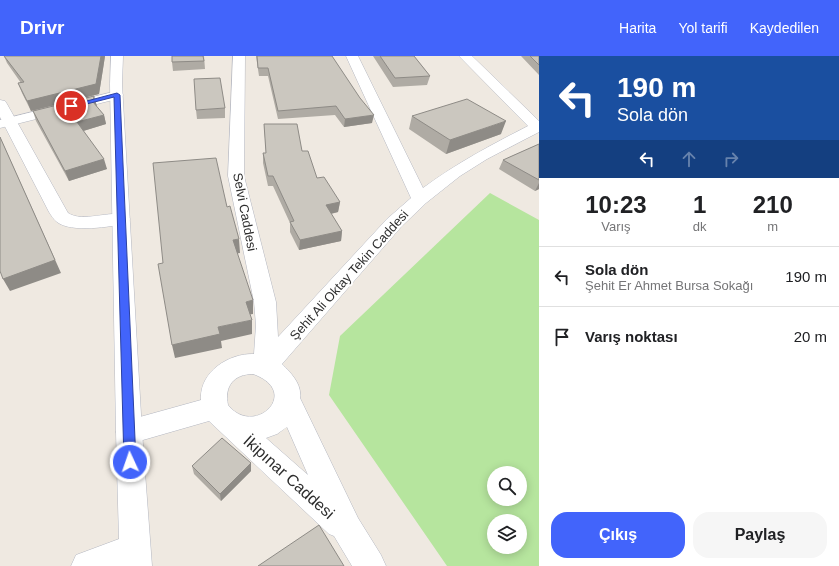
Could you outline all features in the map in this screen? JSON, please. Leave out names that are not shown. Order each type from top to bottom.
[{"type":"street","points":[[87,566],[129,561],[129,432],[117,95],[117,56]]},
{"type":"street","name":"Selvi Caddesi","points":[[239,56],[236,176],[265,302],[267,325],[266,366]]},
{"type":"street","points":[[352,56],[420,199]]},
{"type":"street","points":[[465,56],[538,126]]},
{"type":"street","points":[[5,122],[117,95]]},
{"type":"street","points":[[0,104],[5,122],[58,212],[65,219],[81,222],[122,219]]},
{"type":"street","name":"Şehit Ali Oktay Tekin Caddesi","points":[[266,366],[394,223],[420,199],[454,173],[481,156],[538,126]]},
{"type":"street","points":[[254,364],[266,366],[276,372],[284,380],[288,389],[288,400],[285,410],[278,420],[268,426],[256,430],[242,429],[223,416],[213,397],[216,386],[222,376],[231,369],[242,365],[254,364]]},
{"type":"street","name":"İkipınar Caddesi","points":[[288,400],[347,529],[370,566]]},
{"type":"street","points":[[129,432],[223,416]]},
{"type":"street","name":"İkipınar Caddesi","points":[[223,416],[347,529]]},
{"type":"green space","points":[[490,193],[539,220],[539,566],[447,566],[329,395],[340,336]]},
{"type":"building","points":[[4,56],[101,56],[96,84],[27,101],[18,83],[24,82]]},
{"type":"building","points":[[172,56],[203,56],[204,61],[172,62]]},
{"type":"building","points":[[257,56],[332,56],[360,98],[374,115],[345,119],[336,106],[278,111],[268,68],[258,68]]},
{"type":"building","points":[[380,56],[414,56],[430,76],[395,78]]},
{"type":"building","points":[[530,56],[539,56],[539,65]]},
{"type":"building","points":[[220,78],[225,108],[196,110],[194,79]]},
{"type":"building","points":[[94,96],[93,102],[104,115],[77,122],[104,159],[65,171],[33,111]]},
{"type":"building","points":[[467,99],[506,121],[450,140],[412,116]]},
{"type":"building","points":[[264,124],[297,124],[302,151],[308,151],[317,178],[324,177],[340,202],[326,205],[342,231],[300,240],[290,222],[294,221],[273,176],[268,176],[263,153],[266,153]]},
{"type":"building","points":[[0,137],[55,260],[3,279],[0,271]]},
{"type":"building","points":[[539,144],[539,180],[503,160]]},
{"type":"building","points":[[216,158],[227,207],[230,206],[239,239],[233,240],[253,300],[246,302],[252,320],[218,327],[220,334],[172,345],[158,264],[163,263],[153,163]]},
{"type":"building","points":[[222,438],[251,463],[220,494],[192,466]]},
{"type":"building","points":[[319,525],[344,566],[258,566]]},
{"type":"route","points":[[71,106],[117,95],[130,462]]}]
